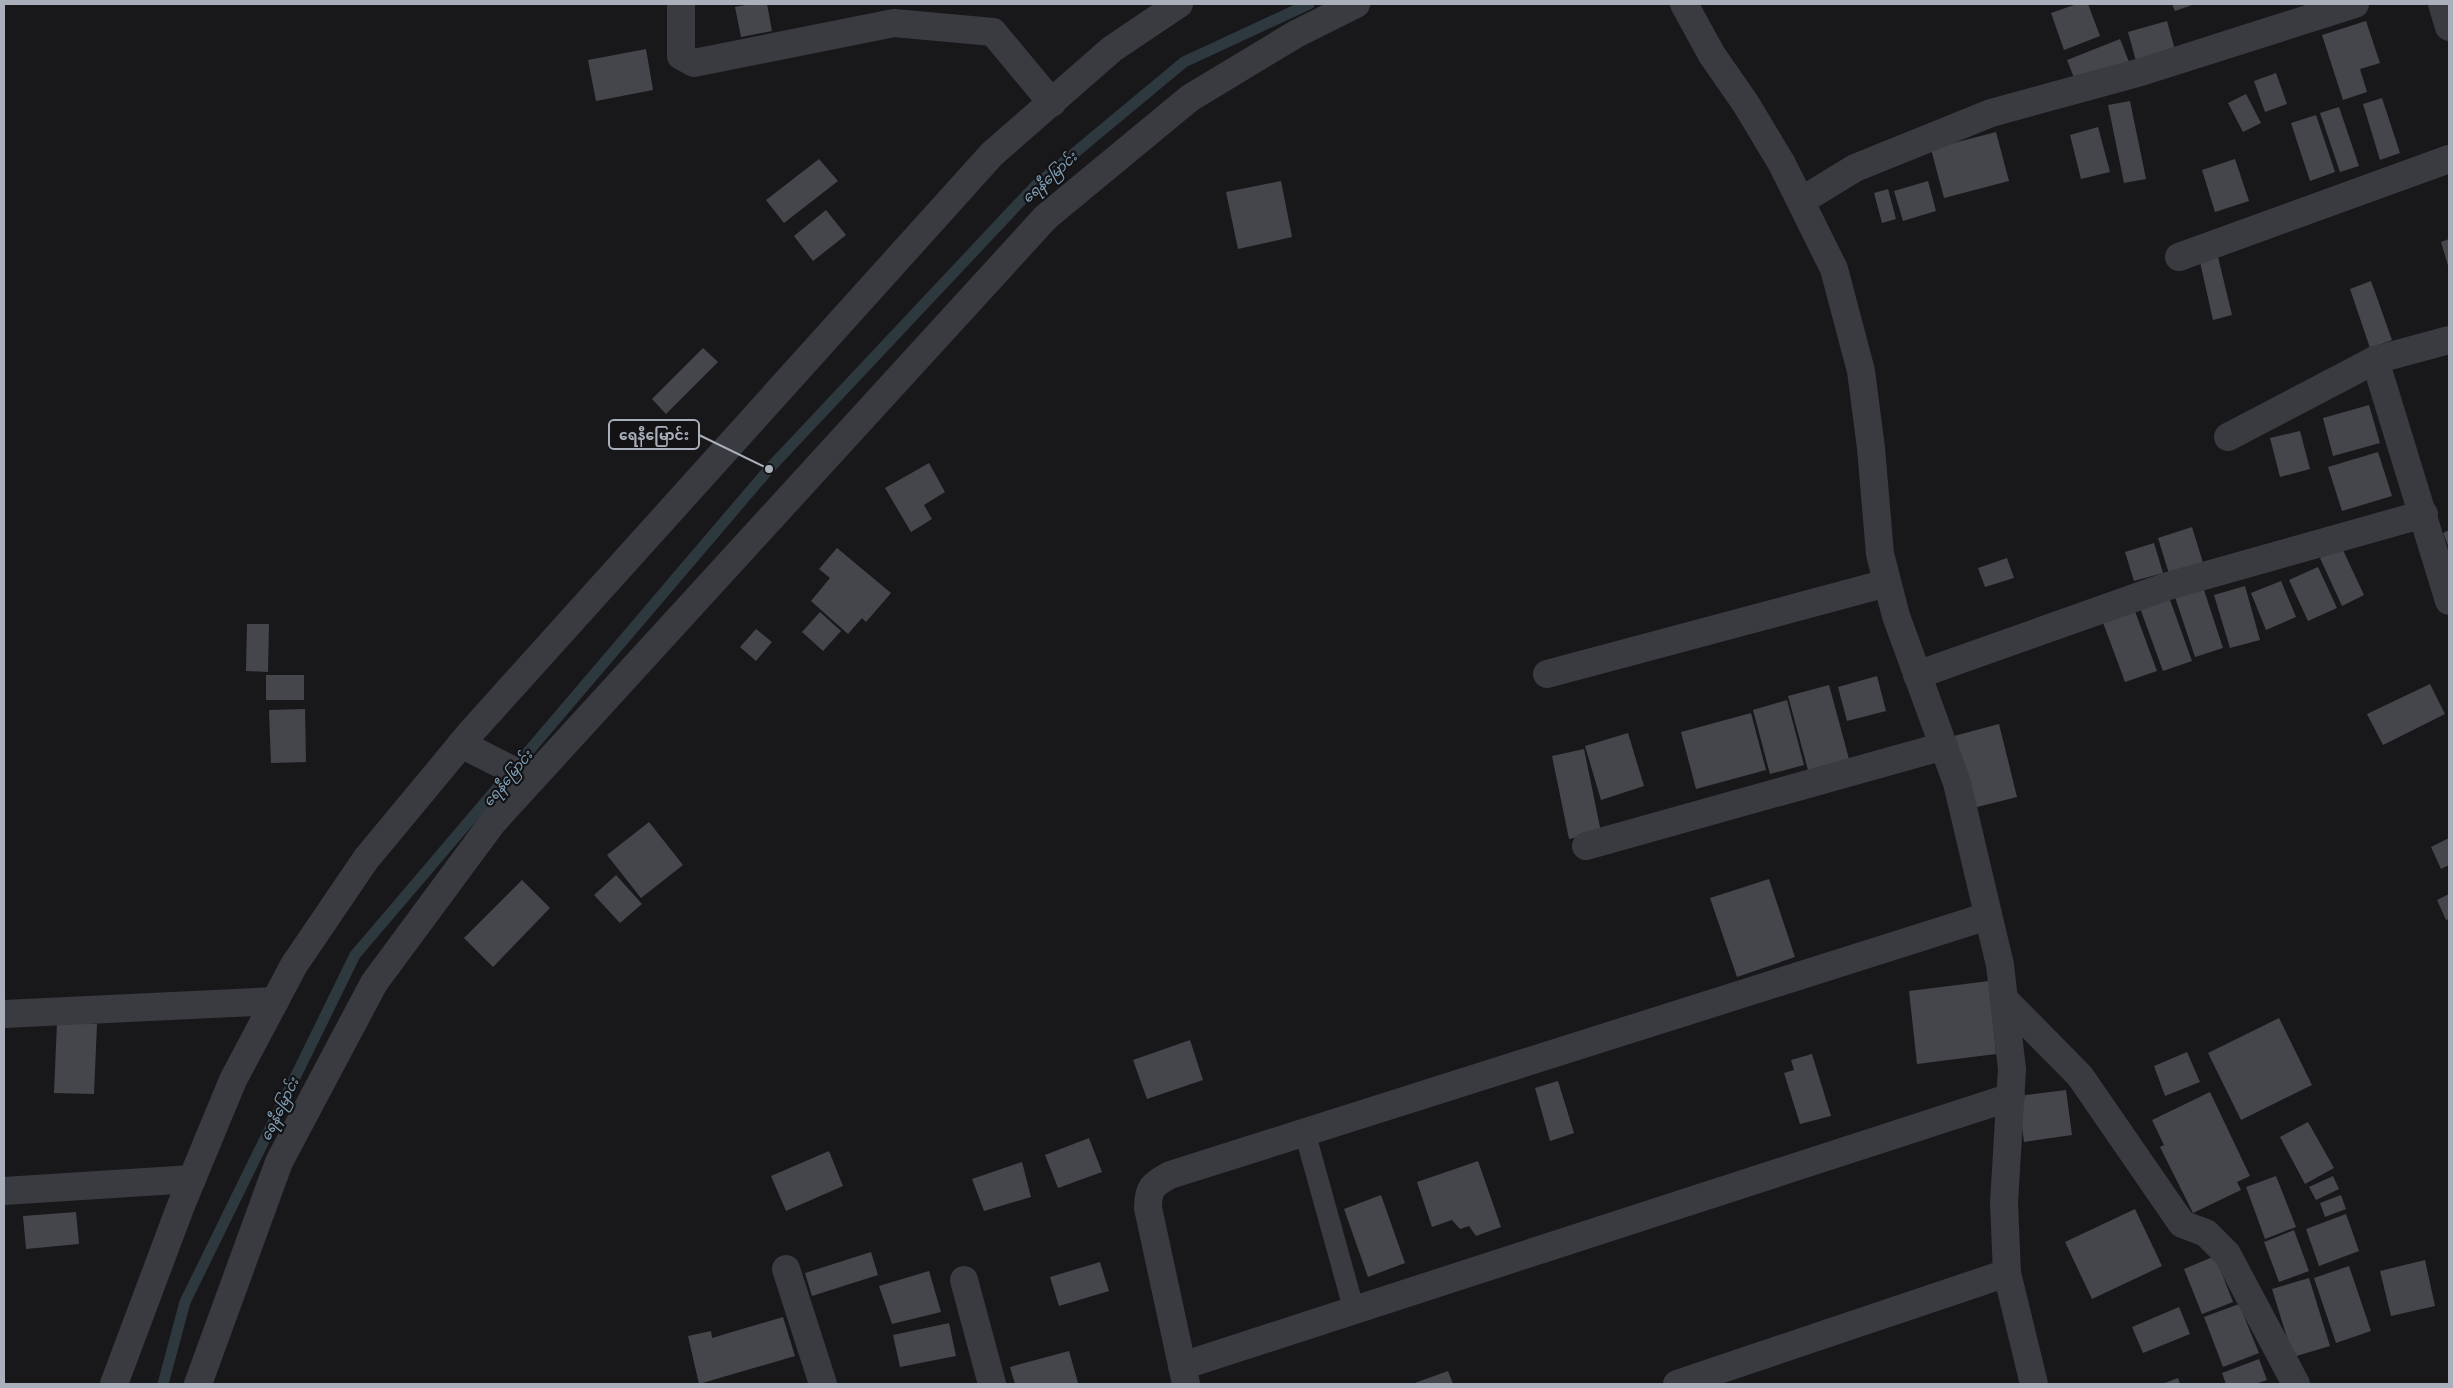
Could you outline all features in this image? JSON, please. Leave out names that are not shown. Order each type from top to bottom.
[{"type":"street","points":[[680,4],[681,56],[694,63],[894,23],[993,32],[1052,103]]},
{"type":"street","points":[[114,1384],[192,1179],[233,1080],[294,965],[366,859],[992,154],[1112,49],[1179,4]]},
{"type":"street","points":[[198,1384],[279,1162],[374,983],[526,778],[1046,217],[1190,98],[1296,34],[1356,4]]},
{"type":"street","points":[[1684,4],[1712,55],[1746,104],[1782,164],[1801,201],[1834,270],[1861,371],[1871,448],[1880,554],[1887,583],[1917,675],[1958,783],[2000,965],[2012,1069],[2004,1203],[2007,1273],[2034,1384]]},
{"type":"street","points":[[1801,201],[1855,168],[1991,114],[2141,72],[2355,4]]},
{"type":"street","points":[[2442,4],[2449,27]]},
{"type":"street","points":[[2179,257],[2449,159]]},
{"type":"street","points":[[2228,436],[2375,360],[2449,340]]},
{"type":"street","points":[[2375,360],[2424,514],[2449,601]]},
{"type":"street","points":[[1917,675],[2168,586],[2424,514]]},
{"type":"street","points":[[1548,674],[1887,583]]},
{"type":"street","points":[[465,746],[526,778]]},
{"type":"street","points":[[1586,846],[1944,746]]},
{"type":"street","points":[[1988,916],[1304,1132],[1170,1175],[1156,1182],[1148,1194],[1148,1208],[1184,1375],[1354,1310],[2011,1097]]},
{"type":"street","points":[[2004,999],[2080,1076],[2182,1224],[2206,1233],[2227,1254],[2296,1384]]},
{"type":"street","points":[[4,1014],[275,1001]]},
{"type":"street","points":[[4,1191],[192,1179]]},
{"type":"street","points":[[786,1269],[824,1384]]},
{"type":"street","points":[[1677,1384],[2007,1273]]},
{"type":"street","points":[[964,1280],[992,1384]]},
{"type":"lane","points":[[1304,1132],[1354,1310]]},
{"type":"building","points":[[767,4],[772,31],[741,37],[735,7]]},
{"type":"building","points":[[2077,4],[2088,4],[2100,36],[2064,50],[2051,13]]},
{"type":"building","points":[[2172,4],[2195,4],[2175,11]]},
{"type":"building","points":[[2167,21],[2175,50],[2136,61],[2128,32]]},
{"type":"building","points":[[2366,21],[2380,63],[2360,69],[2367,92],[2343,100],[2322,35]]},
{"type":"building","points":[[2120,39],[2129,62],[2076,83],[2067,60]]},
{"type":"building","points":[[646,49],[653,90],[596,101],[588,60]]},
{"type":"building","points":[[2276,73],[2287,104],[2265,112],[2254,81]]},
{"type":"building","points":[[2246,94],[2261,123],[2243,132],[2228,103]]},
{"type":"building","points":[[2382,98],[2400,153],[2380,160],[2363,104]]},
{"type":"building","points":[[2130,101],[2146,179],[2124,183],[2108,105]]},
{"type":"building","points":[[2339,107],[2359,166],[2340,172],[2320,113]]},
{"type":"building","points":[[2316,115],[2335,172],[2310,181],[2291,123]]},
{"type":"building","points":[[2098,127],[2110,172],[2081,179],[2070,135]]},
{"type":"building","points":[[1996,132],[2009,181],[1944,198],[1931,149]]},
{"type":"building","points":[[819,159],[838,181],[784,223],[766,200]]},
{"type":"building","points":[[2235,159],[2249,201],[2215,212],[2202,170]]},
{"type":"building","points":[[1281,181],[1292,237],[1238,249],[1226,192]]},
{"type":"building","points":[[1928,181],[1936,211],[1903,221],[1894,191]]},
{"type":"building","points":[[1888,189],[1896,219],[1882,223],[1874,193]]},
{"type":"building","points":[[826,210],[846,235],[813,261],[794,236]]},
{"type":"building","points":[[2449,239],[2449,269],[2441,242]]},
{"type":"building","points":[[2218,257],[2232,315],[2213,320],[2200,262]]},
{"type":"building","points":[[2371,281],[2392,340],[2370,348],[2350,289]]},
{"type":"building","points":[[703,348],[718,362],[666,414],[652,399]]},
{"type":"building","points":[[2369,405],[2380,443],[2333,456],[2323,418]]},
{"type":"building","points":[[2300,431],[2310,469],[2280,477],[2270,438]]},
{"type":"building","points":[[2378,452],[2392,496],[2342,511],[2328,467]]},
{"type":"building","points":[[929,463],[945,492],[924,505],[932,519],[911,532],[885,488]]},
{"type":"building","points":[[2192,527],[2204,566],[2170,577],[2158,538]]},
{"type":"building","points":[[2449,530],[2449,548],[2443,533]]},
{"type":"building","points":[[2154,543],[2163,573],[2134,581],[2125,552]]},
{"type":"building","points":[[837,548],[891,593],[866,622],[862,618],[848,634],[811,601],[830,578],[819,569]]},
{"type":"building","points":[[2342,548],[2364,595],[2342,606],[2320,558]]},
{"type":"building","points":[[2007,558],[2014,578],[1985,587],[1978,568]]},
{"type":"building","points":[[2318,567],[2337,608],[2308,621],[2289,580]]},
{"type":"building","points":[[2281,581],[2296,617],[2266,630],[2251,593]]},
{"type":"building","points":[[2202,584],[2223,648],[2195,657],[2174,594]]},
{"type":"building","points":[[2245,586],[2260,640],[2230,648],[2214,595]]},
{"type":"building","points":[[2169,597],[2192,661],[2163,671],[2140,608]]},
{"type":"building","points":[[2133,606],[2157,671],[2125,682],[2101,617]]},
{"type":"building","points":[[820,612],[841,631],[823,651],[802,632]]},
{"type":"building","points":[[247,624],[269,624],[268,672],[246,671]]},
{"type":"building","points":[[756,629],[772,642],[756,661],[740,647]]},
{"type":"building","points":[[266,675],[304,675],[304,700],[266,700]]},
{"type":"building","points":[[1877,676],[1886,711],[1847,721],[1838,687]]},
{"type":"building","points":[[2430,684],[2445,714],[2383,745],[2367,714]]},
{"type":"building","points":[[1829,685],[1849,759],[1808,770],[1788,696]]},
{"type":"building","points":[[1787,700],[1804,765],[1770,774],[1753,710]]},
{"type":"building","points":[[305,709],[306,762],[271,763],[269,710]]},
{"type":"building","points":[[1751,713],[1766,770],[1696,789],[1681,732]]},
{"type":"building","points":[[1999,724],[2017,797],[1973,808],[1954,736]]},
{"type":"building","points":[[1628,733],[1644,786],[1601,800],[1585,746]]},
{"type":"building","points":[[1584,749],[1601,832],[1569,839],[1552,756]]},
{"type":"building","points":[[649,822],[683,865],[641,898],[607,855]]},
{"type":"building","points":[[2449,838],[2449,865],[2441,869],[2431,847]]},
{"type":"building","points":[[616,875],[642,904],[620,923],[594,895]]},
{"type":"building","points":[[1769,879],[1795,957],[1737,977],[1710,898]]},
{"type":"building","points":[[522,880],[550,908],[493,967],[464,938]]},
{"type":"building","points":[[2449,894],[2449,919],[2446,920],[2437,900]]},
{"type":"building","points":[[1989,981],[1996,1054],[1917,1064],[1909,991]]},
{"type":"building","points":[[2279,1018],[2312,1085],[2241,1120],[2208,1053]]},
{"type":"building","points":[[57,1022],[97,1024],[94,1094],[54,1093]]},
{"type":"building","points":[[1190,1040],[1203,1080],[1147,1099],[1133,1060]]},
{"type":"building","points":[[2187,1052],[2200,1082],[2165,1096],[2154,1066]]},
{"type":"building","points":[[1812,1054],[1831,1116],[1800,1124],[1784,1073],[1794,1070],[1791,1060]]},
{"type":"building","points":[[1558,1081],[1574,1133],[1550,1141],[1535,1088]]},
{"type":"building","points":[[2066,1090],[2072,1135],[2024,1142],[2018,1096]]},
{"type":"building","points":[[2210,1092],[2250,1176],[2237,1182],[2241,1190],[2193,1213],[2160,1147],[2164,1145],[2152,1120]]},
{"type":"building","points":[[2308,1122],[2334,1168],[2305,1184],[2280,1137]]},
{"type":"building","points":[[1089,1138],[1102,1172],[1058,1188],[1045,1155]]},
{"type":"building","points":[[829,1151],[843,1186],[786,1211],[771,1176]]},
{"type":"building","points":[[1478,1161],[1501,1227],[1476,1236],[1469,1226],[1460,1229],[1452,1220],[1432,1227],[1417,1182]]},
{"type":"building","points":[[1022,1162],[1031,1197],[984,1211],[972,1179]]},
{"type":"building","points":[[2276,1176],[2296,1227],[2265,1239],[2246,1187]]},
{"type":"building","points":[[2333,1176],[2339,1189],[2316,1200],[2309,1187]]},
{"type":"building","points":[[1381,1195],[1405,1263],[1368,1277],[1344,1209]]},
{"type":"building","points":[[2341,1195],[2346,1209],[2325,1217],[2320,1203]]},
{"type":"building","points":[[2135,1209],[2162,1266],[2092,1299],[2065,1242]]},
{"type":"building","points":[[76,1212],[79,1244],[26,1249],[23,1216]]},
{"type":"building","points":[[2346,1214],[2359,1251],[2319,1266],[2306,1229]]},
{"type":"building","points":[[2294,1230],[2309,1271],[2279,1282],[2264,1242]]},
{"type":"building","points":[[871,1252],[878,1275],[812,1296],[805,1273]]},
{"type":"building","points":[[2215,1256],[2233,1302],[2202,1314],[2184,1269]]},
{"type":"building","points":[[2425,1260],[2435,1306],[2391,1316],[2380,1271]]},
{"type":"building","points":[[1100,1262],[1109,1291],[1059,1306],[1050,1277]]},
{"type":"building","points":[[2349,1266],[2371,1331],[2336,1343],[2314,1278]]},
{"type":"building","points":[[929,1271],[941,1312],[892,1324],[879,1286]]},
{"type":"building","points":[[2309,1278],[2330,1346],[2293,1357],[2272,1289]]},
{"type":"building","points":[[2239,1304],[2259,1353],[2223,1367],[2204,1317]]},
{"type":"building","points":[[2179,1307],[2190,1334],[2143,1353],[2132,1327]]},
{"type":"building","points":[[783,1317],[795,1356],[699,1384],[688,1336],[711,1331],[712,1338]]},
{"type":"building","points":[[949,1323],[956,1356],[900,1367],[893,1335]]},
{"type":"building","points":[[1069,1351],[1078,1383],[1015,1384],[1010,1367]]},
{"type":"building","points":[[2259,1359],[2267,1380],[2255,1384],[2226,1384],[2222,1373]]},
{"type":"building","points":[[1448,1371],[1453,1384],[1412,1384]]},
{"type":"building","points":[[2178,1378],[2180,1384],[2162,1384]]},
{"type":"waterway","name":"ရေနီမြောင်း","points":[[163,1384],[185,1302],[355,955],[769,469],[1036,185],[1184,62],[1309,4]]},
{"type":"place","name":"ရေနီမြောင်း","points":[[769,469]]}]
